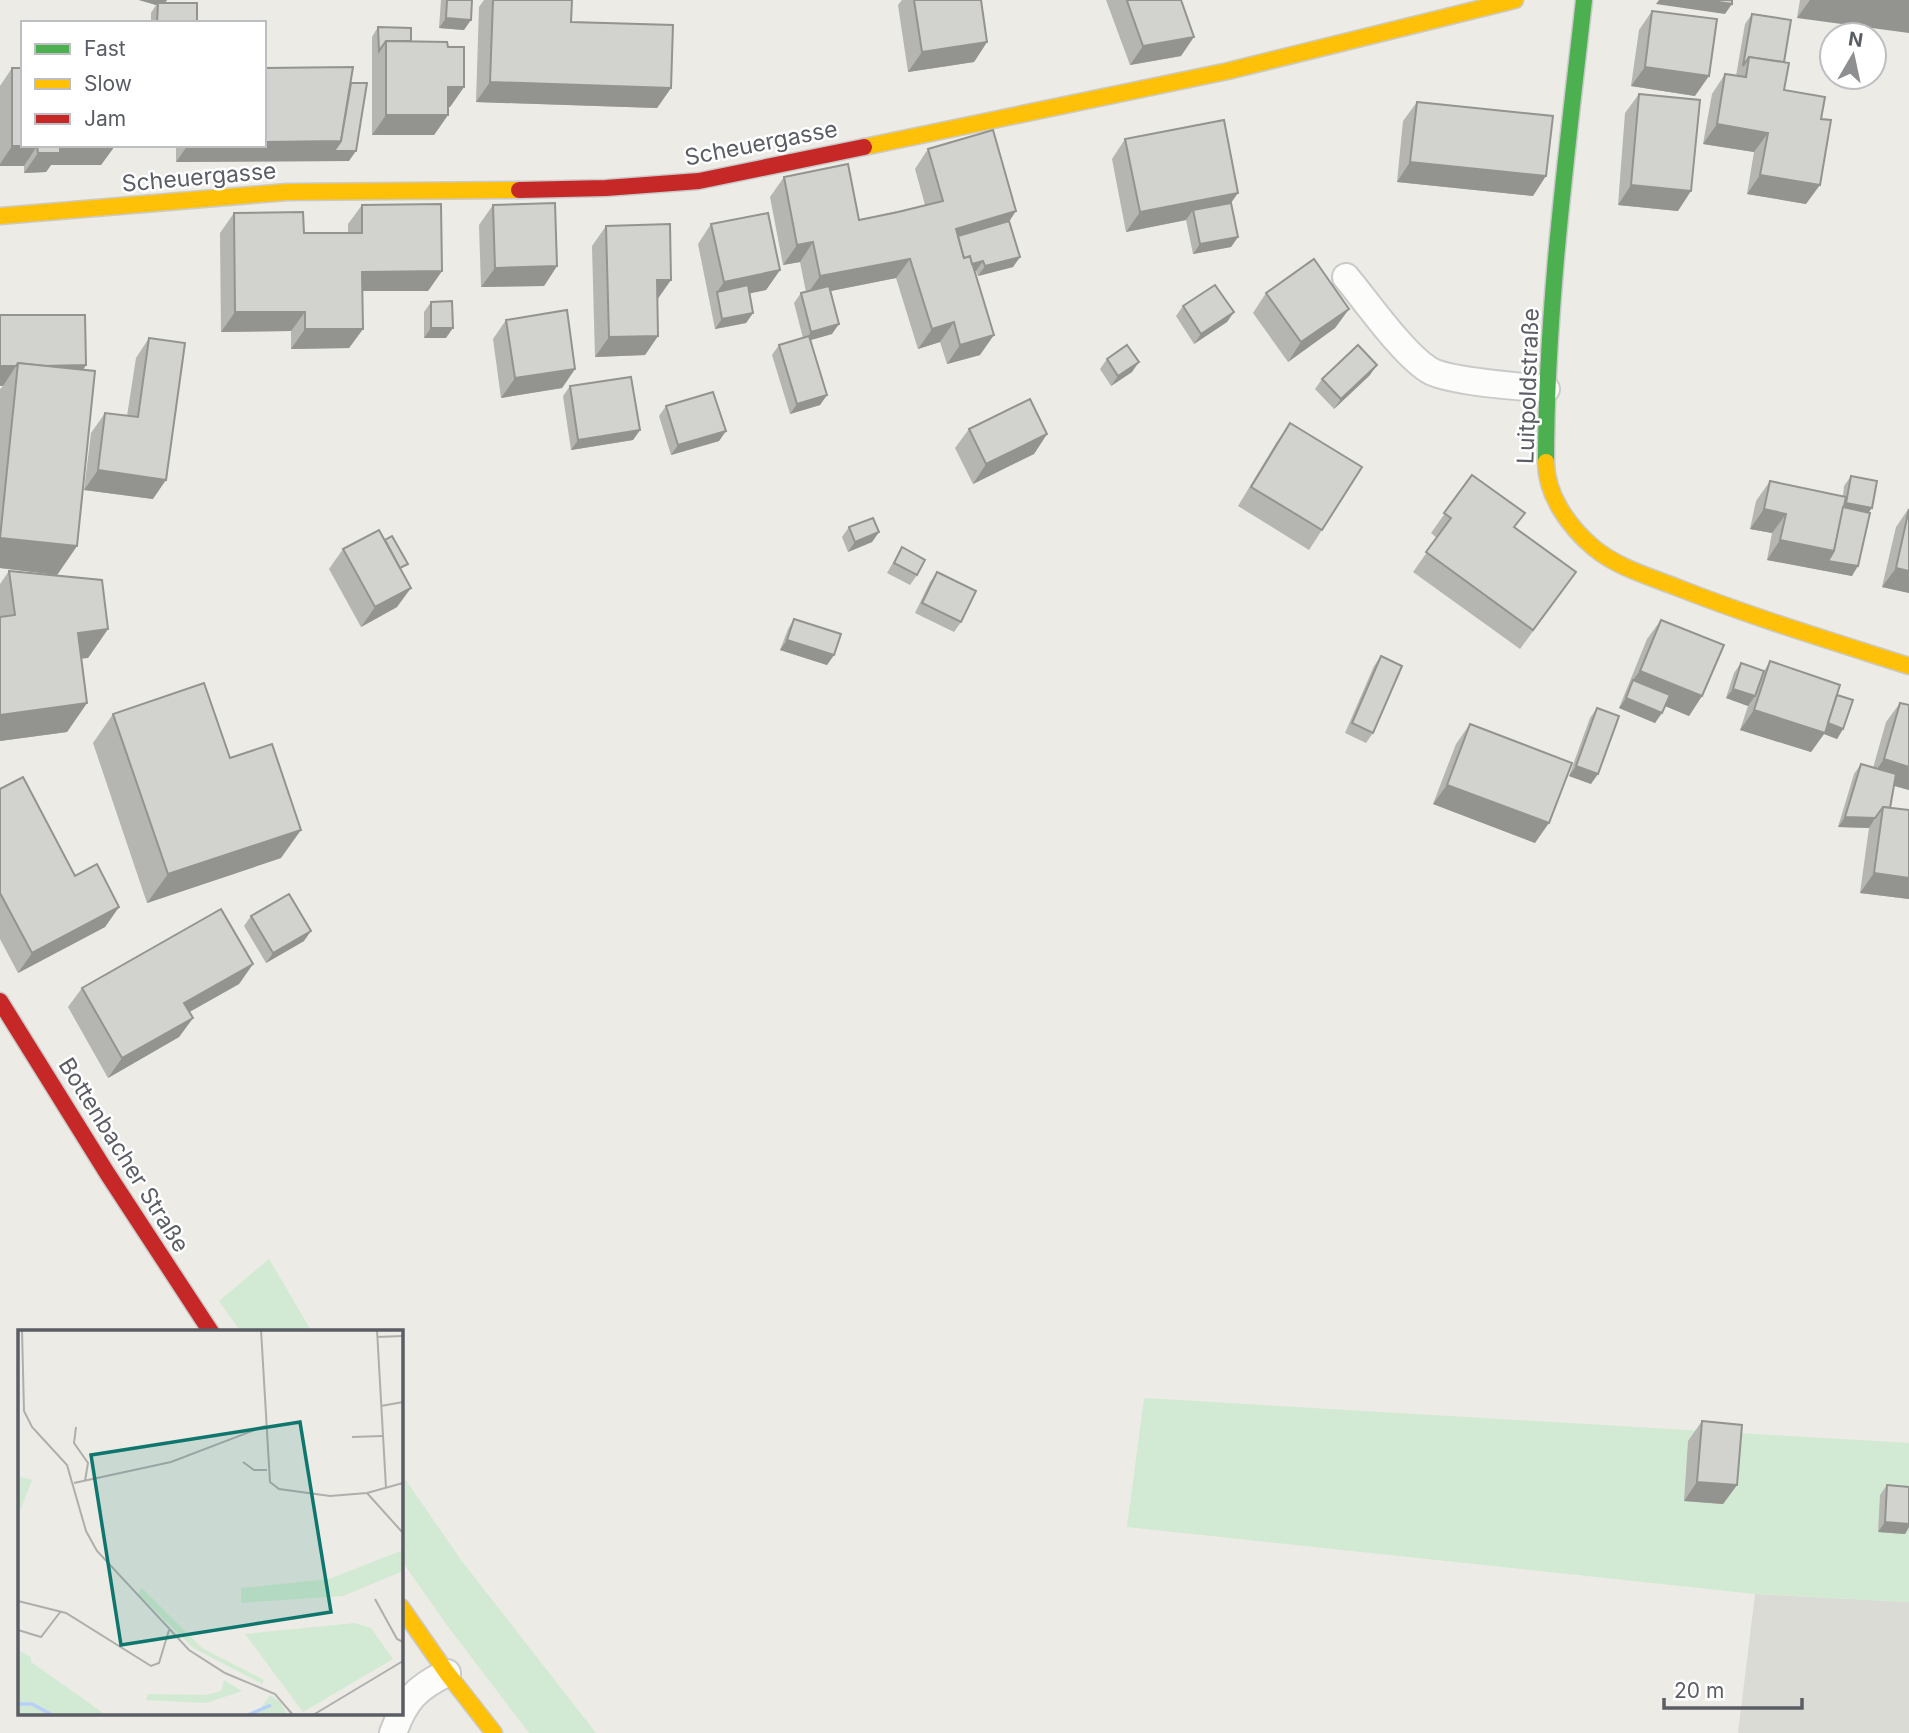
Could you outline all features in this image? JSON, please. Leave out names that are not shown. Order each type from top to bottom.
[{"type":"street","name":"Scheuergasse","points":[[0,216],[261,193],[595,188],[699,181],[1228,71],[1515,0]]},
{"type":"street","name":"Luitpoldstraße","points":[[1584,0],[1546,389],[1546,472],[1555,500],[1574,528],[1595,549],[1625,567],[1740,612],[1909,666]]},
{"type":"street","name":"Bottenbacher Straße","points":[[0,1001],[107,1173],[210,1330]]},
{"type":"street","points":[[402,1608],[447,1673],[494,1733]]},
{"type":"lane","points":[[1346,277],[1406,349],[1429,370],[1448,377],[1546,389]]},
{"type":"lane","points":[[402,1714],[410,1697],[428,1682],[447,1673]]},
{"type":"lane","points":[[393,1733],[401,1716]]},
{"type":"shaded area","points":[[1755,1594],[1909,1602],[1909,1733],[1738,1733]]},
{"type":"green space","points":[[269,1259],[311,1330],[240,1330],[219,1301]]},
{"type":"green space","points":[[1144,1398],[1909,1443],[1909,1602],[1755,1594],[1127,1527]]},
{"type":"green space","points":[[402,1474],[461,1560],[596,1733],[529,1733],[402,1561]]},
{"type":"building","points":[[447,0],[472,0],[471,20],[446,18]]},
{"type":"building","points":[[493,0],[572,0],[571,22],[673,25],[671,88],[490,82]]},
{"type":"building","points":[[914,0],[981,0],[987,42],[922,52]]},
{"type":"building","points":[[1181,0],[1194,37],[1143,46],[1127,1]]},
{"type":"building","points":[[1705,0],[1732,0],[1732,4]]},
{"type":"building","points":[[158,3],[197,3],[197,21],[157,21]]},
{"type":"building","points":[[1652,11],[1717,19],[1709,76],[1645,67]]},
{"type":"building","points":[[1752,14],[1791,20],[1784,62],[1749,57],[1743,66]]},
{"type":"building","points":[[378,27],[411,28],[411,41],[386,41],[379,51]]},
{"type":"building","points":[[386,41],[447,42],[448,47],[464,47],[464,87],[448,87],[448,115],[386,115]]},
{"type":"building","points":[[1749,57],[1789,63],[1784,90],[1825,97],[1821,119],[1831,120],[1820,185],[1760,175],[1768,133],[1717,124],[1725,74],[1746,77]]},
{"type":"building","points":[[353,67],[341,141],[266,142],[266,68]]},
{"type":"building","points":[[12,68],[21,68],[21,146],[12,146]]},
{"type":"building","points":[[351,83],[367,83],[356,151],[334,151],[341,141]]},
{"type":"building","points":[[1639,94],[1700,100],[1691,191],[1631,185]]},
{"type":"building","points":[[1417,102],[1553,116],[1546,176],[1410,162]]},
{"type":"building","points":[[1224,120],[1238,193],[1140,212],[1125,139]]},
{"type":"building","points":[[993,130],[1016,211],[956,229],[964,258],[970,256],[994,335],[960,345],[954,322],[932,329],[910,259],[820,276],[813,242],[797,245],[784,177],[848,164],[859,220],[898,212],[943,201],[928,149]]},
{"type":"building","points":[[37,147],[60,147],[60,153],[38,153]]},
{"type":"building","points":[[555,203],[557,266],[495,268],[493,205]]},
{"type":"building","points":[[1231,203],[1238,237],[1200,244],[1193,210]]},
{"type":"building","points":[[441,204],[442,271],[362,272],[363,329],[305,329],[305,312],[235,312],[234,213],[303,212],[304,233],[362,233],[362,205]]},
{"type":"building","points":[[768,213],[780,270],[724,282],[711,224]]},
{"type":"building","points":[[1009,221],[1020,257],[985,266],[983,261],[972,264],[970,256],[964,258],[958,236]]},
{"type":"building","points":[[670,224],[671,280],[657,280],[658,336],[609,337],[606,226]]},
{"type":"building","points":[[1314,259],[1349,309],[1301,342],[1266,293]]},
{"type":"building","points":[[748,285],[753,313],[722,319],[717,292]]},
{"type":"building","points":[[1215,285],[1234,312],[1201,334],[1183,306]]},
{"type":"building","points":[[829,286],[839,324],[811,332],[801,293]]},
{"type":"building","points":[[452,301],[453,328],[431,328],[431,302]]},
{"type":"building","points":[[567,310],[575,369],[515,378],[506,320]]},
{"type":"building","points":[[0,315],[85,315],[86,365],[43,366],[18,363],[16,366],[0,366]]},
{"type":"building","points":[[809,336],[827,395],[797,404],[779,345]]},
{"type":"building","points":[[149,338],[185,343],[166,480],[98,470],[105,413],[138,417]]},
{"type":"building","points":[[1127,345],[1139,362],[1118,376],[1107,359]]},
{"type":"building","points":[[1358,345],[1377,365],[1341,399],[1322,379]]},
{"type":"building","points":[[18,363],[95,371],[77,546],[0,538]]},
{"type":"building","points":[[631,377],[640,430],[578,440],[570,386]]},
{"type":"building","points":[[713,392],[726,431],[678,445],[666,406]]},
{"type":"building","points":[[1030,399],[1047,434],[986,464],[969,429]]},
{"type":"building","points":[[1290,423],[1362,467],[1322,530],[1251,487]]},
{"type":"building","points":[[1472,475],[1525,513],[1514,527],[1576,572],[1533,630],[1426,552],[1451,518],[1444,513]]},
{"type":"building","points":[[1851,476],[1877,481],[1872,508],[1846,503]]},
{"type":"building","points":[[1770,481],[1846,497],[1834,551],[1780,540],[1786,514],[1764,509]]},
{"type":"building","points":[[1843,507],[1870,513],[1858,566],[1828,561],[1834,551]]},
{"type":"building","points":[[1909,509],[1909,571],[1896,568]]},
{"type":"building","points":[[873,518],[879,532],[855,542],[849,527]]},
{"type":"building","points":[[379,530],[411,588],[375,607],[343,549]]},
{"type":"building","points":[[392,536],[408,564],[400,568],[385,540]]},
{"type":"building","points":[[902,547],[925,560],[917,575],[894,563]]},
{"type":"building","points":[[9,571],[102,580],[108,629],[78,633],[87,703],[0,715],[0,617],[15,615]]},
{"type":"building","points":[[937,572],[976,591],[961,622],[922,603]]},
{"type":"building","points":[[794,619],[841,634],[834,655],[787,640]]},
{"type":"building","points":[[1661,620],[1724,645],[1702,696],[1640,671]]},
{"type":"building","points":[[1381,656],[1402,666],[1373,733],[1352,723]]},
{"type":"building","points":[[1770,661],[1840,685],[1825,733],[1754,710]]},
{"type":"building","points":[[1741,663],[1764,671],[1755,696],[1733,689]]},
{"type":"building","points":[[1633,680],[1670,695],[1662,713],[1626,698]]},
{"type":"building","points":[[204,683],[230,758],[272,744],[301,830],[168,874],[113,714]]},
{"type":"building","points":[[1837,695],[1853,700],[1843,729],[1828,723]]},
{"type":"building","points":[[1900,703],[1909,705],[1909,767],[1884,759]]},
{"type":"building","points":[[1597,708],[1619,716],[1598,774],[1576,766]]},
{"type":"building","points":[[1470,724],[1572,763],[1549,823],[1447,785]]},
{"type":"building","points":[[1861,764],[1896,774],[1890,808],[1883,807],[1875,818],[1845,817]]},
{"type":"building","points":[[23,777],[75,876],[97,864],[119,907],[32,953],[0,893],[0,789]]},
{"type":"building","points":[[1883,807],[1909,810],[1909,878],[1874,873]]},
{"type":"building","points":[[289,894],[311,931],[273,953],[251,916]]},
{"type":"building","points":[[221,909],[253,964],[184,1003],[193,1018],[122,1058],[82,988]]},
{"type":"building","points":[[1702,1421],[1742,1425],[1737,1485],[1697,1482]]},
{"type":"building","points":[[1887,1485],[1909,1487],[1909,1524],[1885,1522]]},
{"type":"traffic: fast","points":[[1546,462],[1554,288],[1584,0]]},
{"type":"traffic: slow","points":[[864,147],[1228,71],[1515,0]]},
{"type":"traffic: slow","points":[[0,216],[287,192],[519,190]]},
{"type":"traffic: slow","points":[[1546,462],[1550,486],[1561,510],[1594,548],[1613,561],[1734,608],[1909,666]]},
{"type":"traffic: slow","points":[[402,1608],[447,1673],[494,1733]]},
{"type":"traffic: jam","points":[[519,190],[606,188],[699,181],[864,147]]},
{"type":"traffic: jam","points":[[0,1001],[107,1173],[210,1330]]}]
